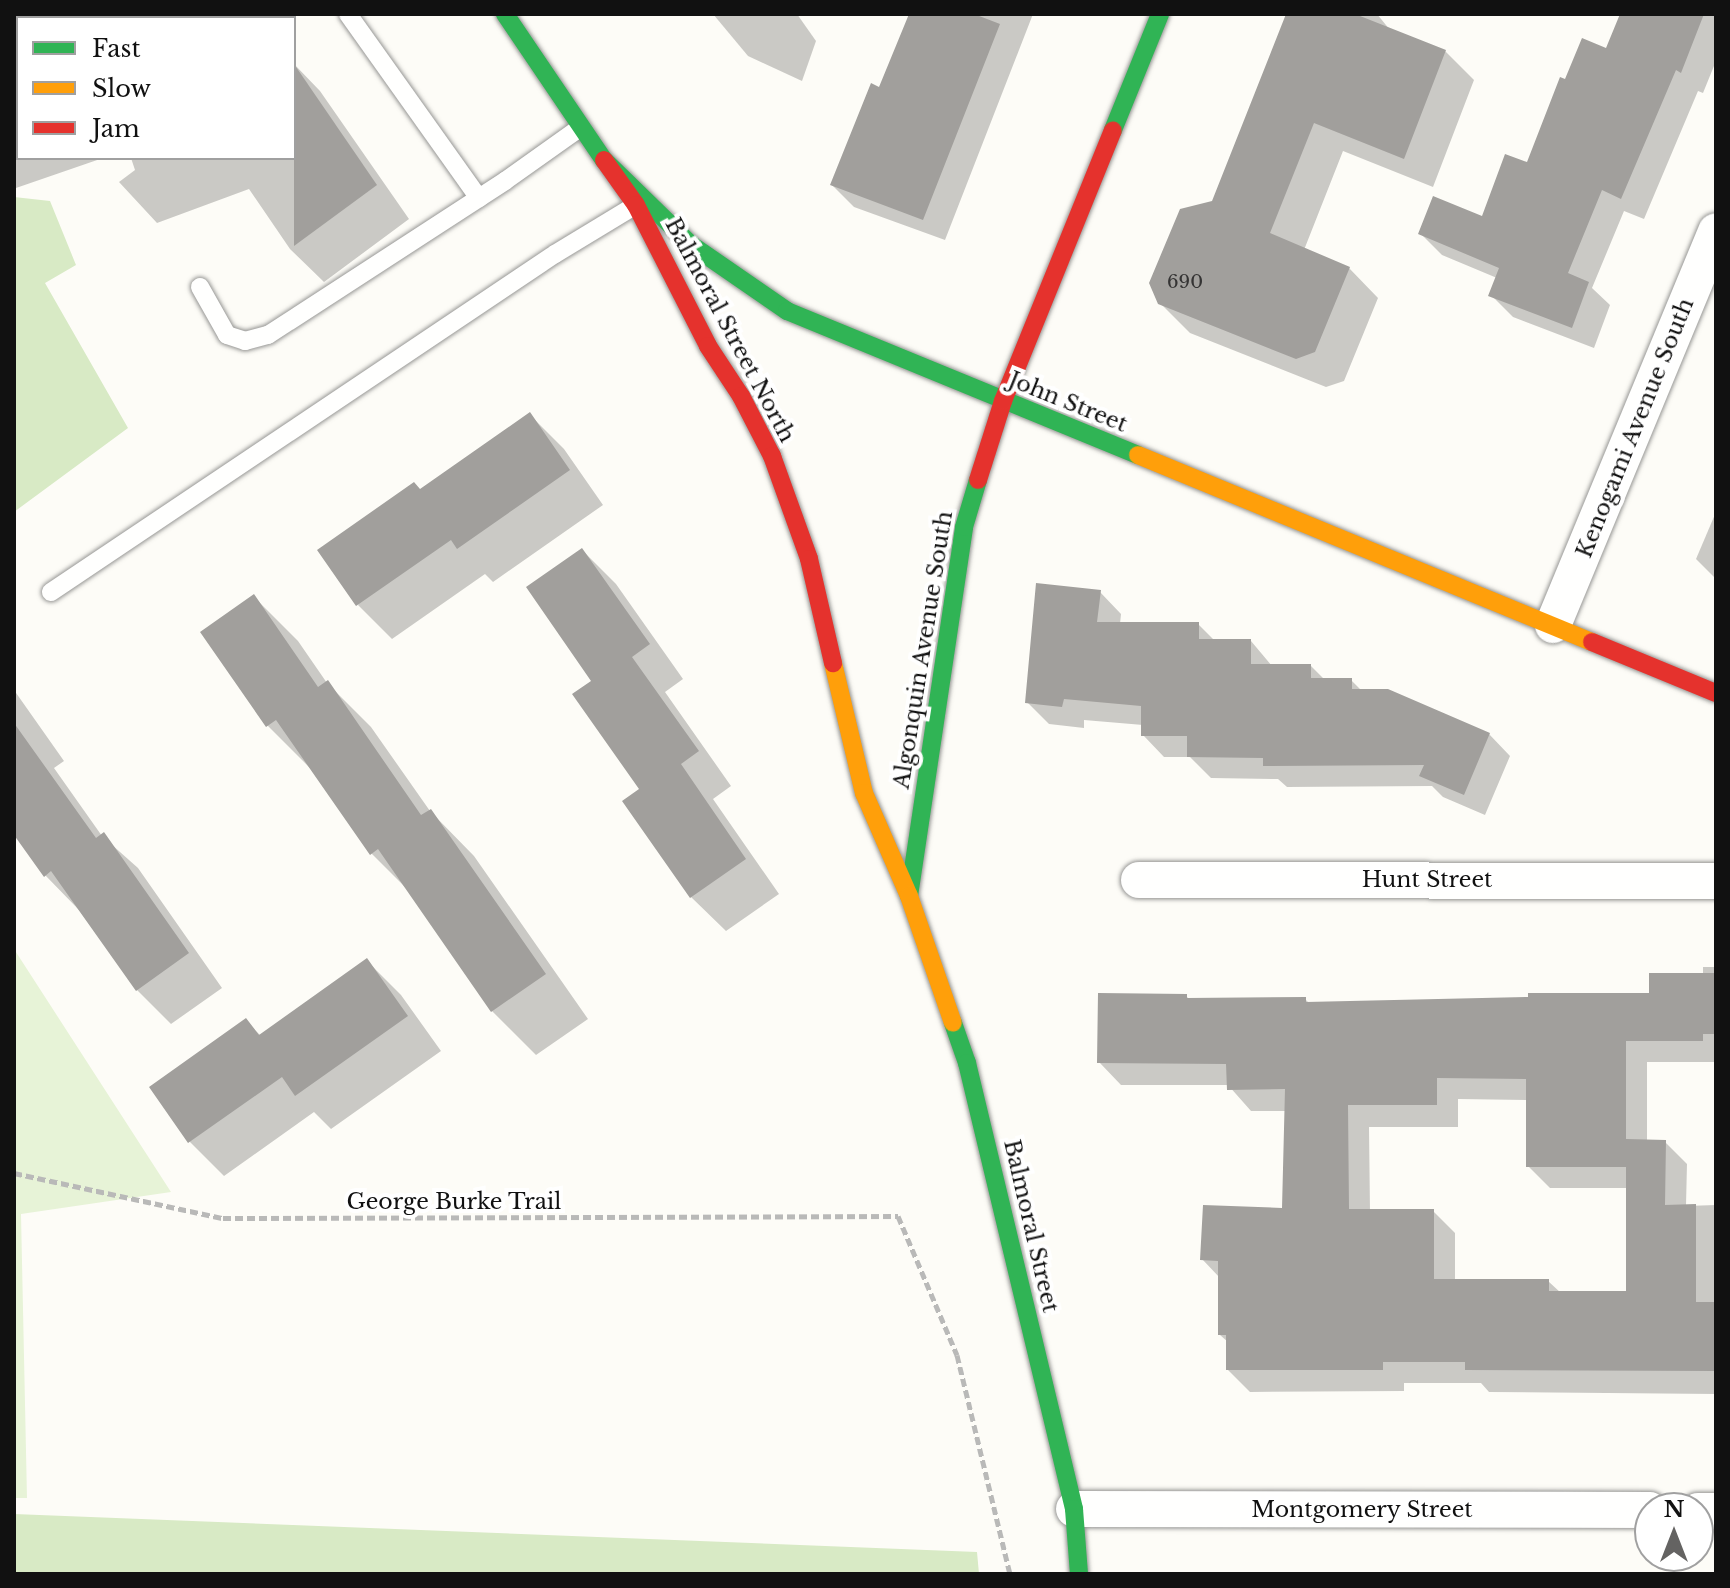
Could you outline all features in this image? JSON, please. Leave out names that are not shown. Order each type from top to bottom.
[{"type":"main road","name":"John Street","points":[[505,14],[604,160],[690,244],[787,311],[1716,693]]},
{"type":"main road","name":"Algonquin Avenue South","points":[[909,896],[964,527],[1003,401],[1160,14]]},
{"type":"main road","name":"Balmoral Street North","points":[[604,160],[636,205],[708,346],[741,396],[772,456],[809,559],[864,793],[909,896]]},
{"type":"main road","name":"Balmoral Street","points":[[909,896],[967,1063],[1074,1509],[1079,1574]]},
{"type":"street","name":"Kenogami Avenue South","points":[[1553,625],[1716,231]]},
{"type":"street","name":"Hunt Street","points":[[1139,880],[1716,881]]},
{"type":"street","name":"Montgomery Street","points":[[1074,1509],[1634,1510]]},
{"type":"lane","points":[[348,14],[479,198]]},
{"type":"lane","points":[[200,287],[227,335],[245,341],[268,335],[479,198],[582,126]]},
{"type":"lane","points":[[51,592],[542,263],[636,205]]},
{"type":"path","name":"George Burke Trail","points":[[14,1173],[223,1218],[898,1216],[957,1355],[1010,1574]]},
{"type":"green space","points":[[14,197],[50,201],[76,265],[45,283],[128,428],[14,512]]},
{"type":"green space","points":[[14,949],[171,1192],[21,1214],[27,1498],[14,1498]]},
{"type":"green space","points":[[14,1514],[977,1552],[979,1574],[14,1574]]},
{"type":"building","points":[[909,14],[974,14],[1000,24],[923,220],[830,185],[871,83],[879,87]]},
{"type":"building","points":[[1286,14],[1355,14],[1446,50],[1404,159],[1314,123],[1270,233],[1350,267],[1315,352],[1296,359],[1158,304],[1149,283],[1180,209],[1212,201]]},
{"type":"building","points":[[1620,14],[1704,14],[1681,73],[1676,70],[1621,199],[1602,190],[1568,273],[1589,282],[1572,328],[1488,296],[1499,268],[1418,234],[1433,196],[1482,216],[1505,154],[1527,162],[1560,77],[1565,79],[1582,38],[1606,48]]},
{"type":"building","points":[[296,67],[377,185],[294,246],[296,160]]},
{"type":"building","points":[[530,412],[570,470],[457,549],[451,540],[356,606],[317,550],[414,482],[420,489]]},
{"type":"building","points":[[582,548],[650,644],[632,657],[699,751],[681,764],[746,859],[690,898],[622,801],[639,789],[572,694],[591,681],[526,587]]},
{"type":"building","points":[[1036,583],[1101,590],[1097,622],[1199,622],[1199,639],[1251,639],[1251,664],[1311,664],[1311,678],[1352,678],[1352,689],[1388,689],[1490,733],[1464,795],[1419,776],[1424,765],[1263,766],[1263,758],[1187,757],[1187,736],[1141,736],[1141,706],[1064,699],[1062,707],[1025,703]]},
{"type":"building","points":[[254,594],[318,687],[328,680],[421,815],[431,809],[546,974],[491,1012],[378,849],[370,855],[276,720],[266,727],[200,632]]},
{"type":"building","points":[[14,723],[96,838],[104,832],[189,953],[136,991],[51,871],[44,877],[14,835]]},
{"type":"building","points":[[367,958],[408,1016],[295,1096],[282,1077],[188,1143],[149,1087],[246,1018],[259,1035]]},
{"type":"building","points":[[1649,973],[1716,973],[1716,1034],[1703,1034],[1703,1041],[1626,1041],[1626,1139],[1666,1140],[1665,1205],[1696,1204],[1696,1302],[1716,1302],[1716,1371],[1465,1370],[1465,1362],[1383,1362],[1383,1370],[1226,1370],[1226,1335],[1218,1335],[1218,1261],[1200,1260],[1203,1205],[1282,1208],[1285,1089],[1227,1090],[1226,1064],[1097,1063],[1098,993],[1187,994],[1187,998],[1306,997],[1306,1002],[1528,997],[1528,993],[1649,993]],"holes":[[[1437,1078],[1526,1079],[1526,1167],[1626,1167],[1626,1291],[1549,1291],[1549,1279],[1434,1279],[1434,1209],[1349,1209],[1348,1105],[1437,1105]]]},
{"type":"traffic: fast","points":[[505,14],[604,160],[690,244],[787,311],[1138,455]]},
{"type":"traffic: fast","points":[[1113,130],[1160,14]]},
{"type":"traffic: fast","points":[[909,896],[964,527],[978,480]]},
{"type":"traffic: fast","points":[[953,1023],[967,1063],[1074,1509],[1079,1574]]},
{"type":"traffic: slow","points":[[1138,455],[1592,642]]},
{"type":"traffic: slow","points":[[833,663],[864,793],[909,896],[953,1023]]},
{"type":"traffic: jam","points":[[978,480],[1003,401],[1113,130]]},
{"type":"traffic: jam","points":[[604,160],[636,205],[708,346],[741,396],[772,456],[809,559],[833,663]]},
{"type":"traffic: jam","points":[[1592,642],[1716,693]]}]
